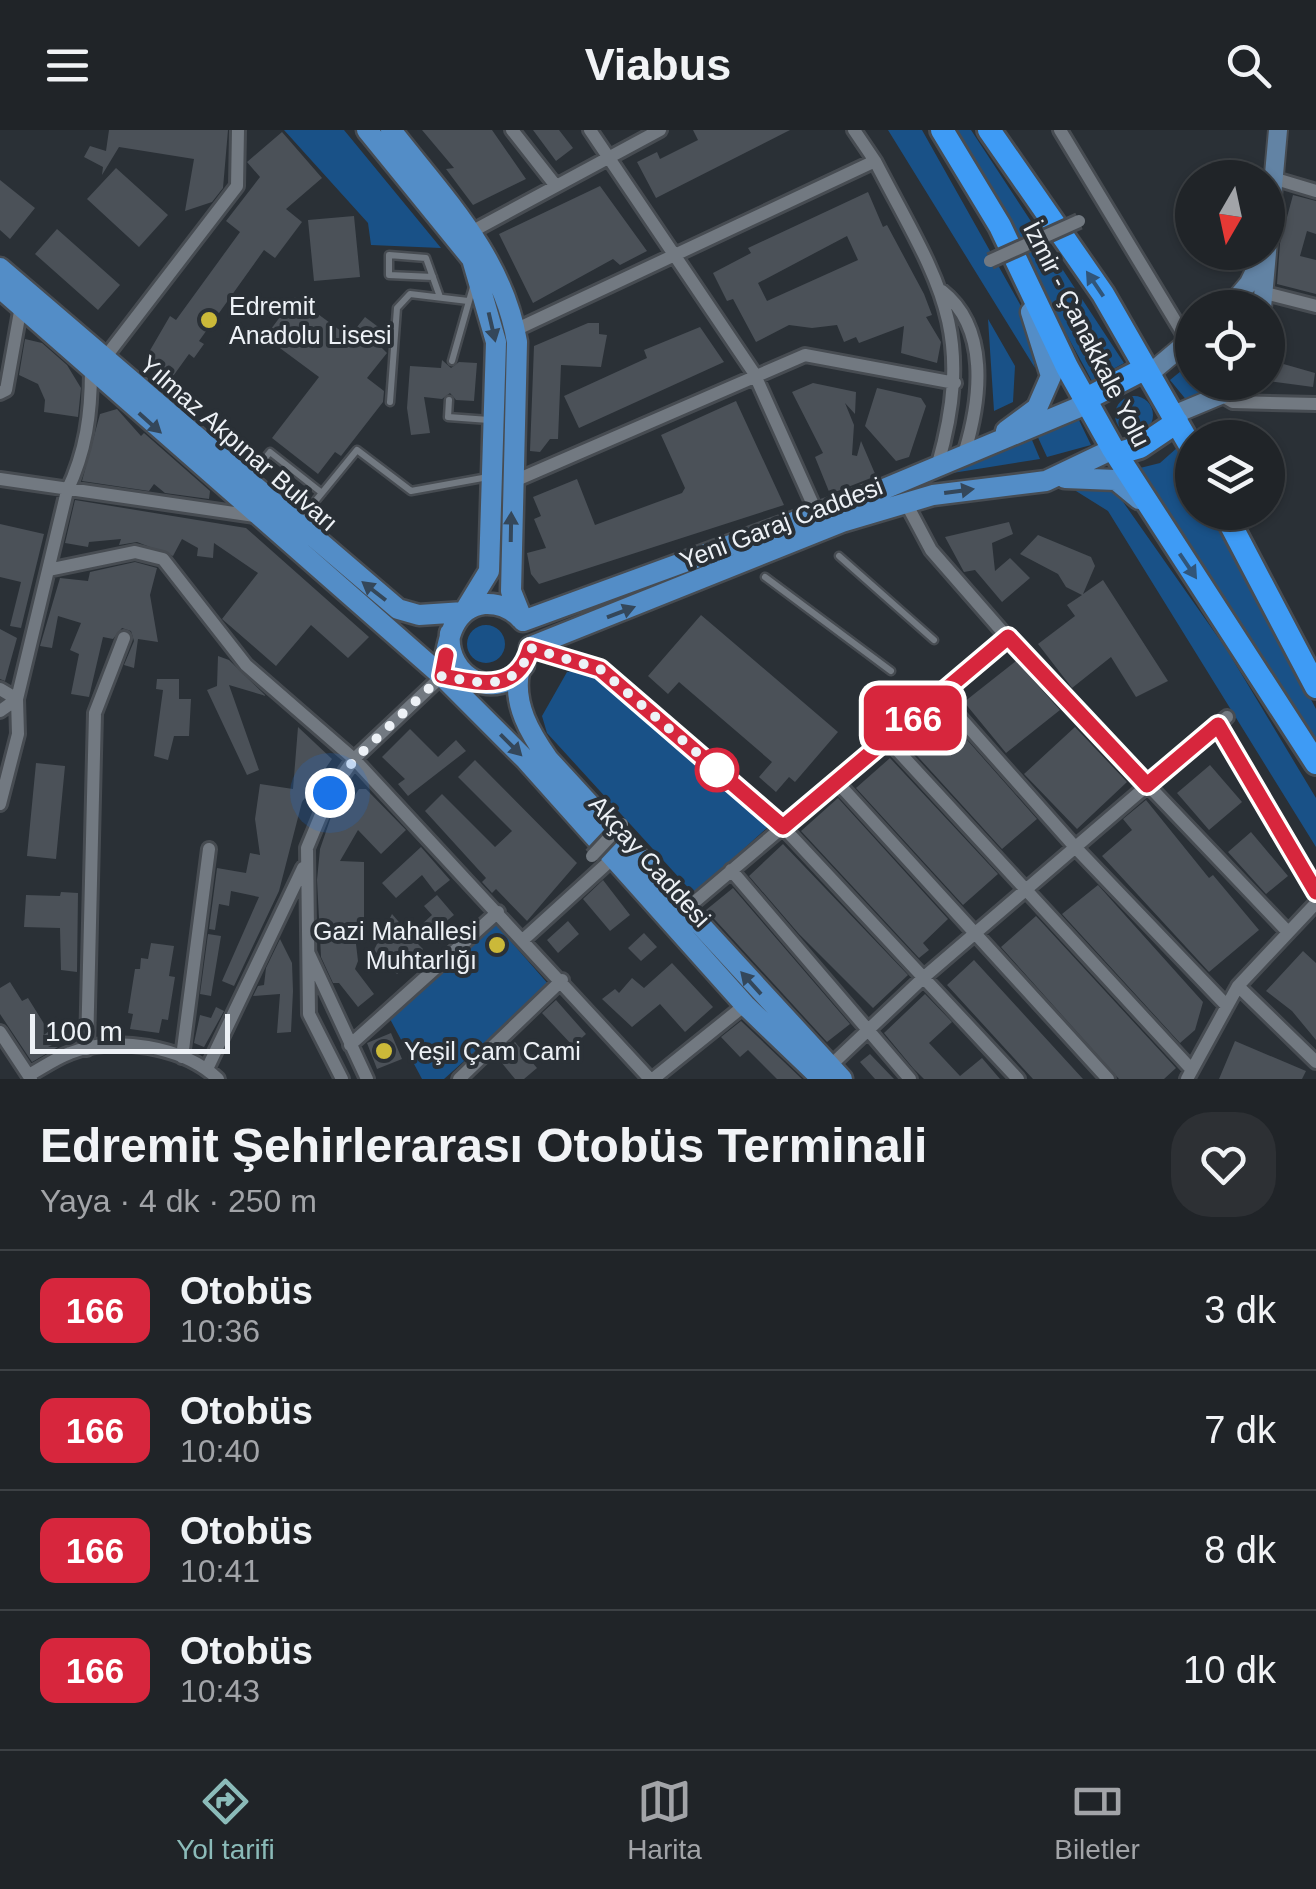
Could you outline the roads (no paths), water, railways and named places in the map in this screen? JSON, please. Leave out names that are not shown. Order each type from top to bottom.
[{"type":"highway","name":"İzmir - Çanakkale Yolu","points":[[942,130],[1000,226],[1115,452],[1316,763]]},
{"type":"highway","name":"İzmir - Çanakkale Yolu","points":[[989,130],[1102,294],[1176,418]]},
{"type":"highway","points":[[1086,399],[1146,372]]},
{"type":"highway","points":[[1115,452],[1140,447],[1176,418]]},
{"type":"highway","points":[[1233,530],[1316,687]]},
{"type":"main road","points":[[367,130],[432,208],[478,272],[496,342],[489,571],[450,633],[442,676],[495,684],[519,672],[530,648],[510,591],[515,330],[500,279],[471,232],[391,130]]},
{"type":"main road","points":[[1277,160],[1278,130]]},
{"type":"main road","points":[[994,440],[1037,408],[1051,376],[1000,226]]},
{"type":"main road","name":"Yılmaz Akpınar Bulvarı","points":[[0,268],[255,516],[442,676]]},
{"type":"main road","name":"Yılmaz Akpınar Bulvarı","points":[[9,298],[246,482],[398,608],[420,615],[464,612]]},
{"type":"main road","points":[[1146,372],[1175,351]]},
{"type":"main road","points":[[994,440],[1077,408],[1086,399]]},
{"type":"main road","points":[[1176,418],[1205,400]]},
{"type":"main road","name":"Yeni Garaj Caddesi","points":[[523,622],[821,522],[994,440]]},
{"type":"main road","points":[[1058,478],[1115,452]]},
{"type":"main road","points":[[1058,478],[1116,480],[1156,518]]},
{"type":"main road","name":"Yeni Garaj Caddesi","points":[[821,522],[933,494],[1058,478]]},
{"type":"main road","name":"Yeni Garaj Caddesi","points":[[530,648],[776,539]]},
{"type":"main road","points":[[464,612],[476,606],[502,605],[523,622]]},
{"type":"main road","points":[[450,633],[452,660],[459,671],[481,684]]},
{"type":"main road","name":"Akçay Caddesi","points":[[519,672],[518,697],[531,736],[828,1075]]},
{"type":"main road","name":"Akçay Caddesi","points":[[442,676],[526,760],[745,1005],[828,1075]]},
{"type":"street","points":[[0,804],[18,734],[17,699],[67,491],[81,461],[97,365],[236,186],[238,130]]},
{"type":"street","points":[[512,130],[556,186]]},
{"type":"street","points":[[590,130],[754,373],[821,522]]},
{"type":"street","points":[[471,232],[660,130]]},
{"type":"street","points":[[854,130],[875,161],[942,291],[957,361],[938,464]]},
{"type":"street","points":[[1060,130],[1175,316]]},
{"type":"street","points":[[515,330],[875,161]]},
{"type":"street","points":[[1285,182],[1316,191]]},
{"type":"street","points":[[990,262],[1079,221]]},
{"type":"street","points":[[942,291],[964,308],[972,335],[978,379],[966,451]]},
{"type":"street","points":[[2,393],[9,298]]},
{"type":"street","points":[[1285,302],[1316,306]]},
{"type":"street","points":[[512,482],[754,373],[805,355],[955,382]]},
{"type":"street","points":[[1232,400],[1316,404]]},
{"type":"street","points":[[0,478],[255,516]]},
{"type":"street","points":[[906,503],[931,550],[1008,637],[1287,931]]},
{"type":"street","points":[[48,570],[134,552],[163,559],[246,665],[354,760],[652,1079],[745,1005]]},
{"type":"street","points":[[684,910],[1008,637]]},
{"type":"street","points":[[87,1049],[95,714],[124,638]]},
{"type":"street","points":[[530,648],[600,669],[783,827],[1018,1079]]},
{"type":"street","points":[[0,1032],[30,1077],[72,1052],[118,1044],[182,1056],[211,1076],[304,866],[316,820],[354,760],[442,676]]},
{"type":"street","points":[[0,690],[17,699]]},
{"type":"street","points":[[940,695],[1075,847],[1227,1006]]},
{"type":"street","points":[[0,711],[17,699]]},
{"type":"street","points":[[828,1075],[868,1029],[922,978],[1223,721],[1316,892]]},
{"type":"street","points":[[887,739],[1190,1074],[1238,986],[1316,903]]},
{"type":"street","points":[[837,782],[972,935],[1108,1079]]},
{"type":"street","points":[[592,856],[622,824]]},
{"type":"street","points":[[182,1056],[209,848]]},
{"type":"street","points":[[524,939],[613,858]]},
{"type":"street","points":[[304,866],[309,1014],[342,1079]]},
{"type":"street","points":[[731,870],[910,1079]]},
{"type":"street","points":[[350,1046],[498,912]]},
{"type":"street","points":[[305,945],[367,1079]]},
{"type":"street","points":[[459,1079],[562,980]]},
{"type":"street","points":[[1238,986],[1316,1062]]},
{"type":"lane","points":[[433,277],[389,275],[389,255],[426,258],[433,277],[440,298]]},
{"type":"lane","points":[[452,361],[478,272]]},
{"type":"lane","points":[[390,402],[398,303],[410,294],[468,301]]},
{"type":"lane","points":[[449,400],[448,417],[493,420]]},
{"type":"lane","points":[[296,526],[357,450],[411,491],[489,476]]},
{"type":"lane","points":[[246,482],[270,452],[322,493]]},
{"type":"lane","points":[[839,556],[934,640]]},
{"type":"lane","points":[[765,577],[892,671]]},
{"type":"place","name":"Edremit Anadolu Lisesi","points":[[209,320]]},
{"type":"place","name":"Gazi Mahallesi Muhtarlığı","points":[[497,945]]},
{"type":"place","name":"Yeşil Çam Cami","points":[[384,1051]]}]
